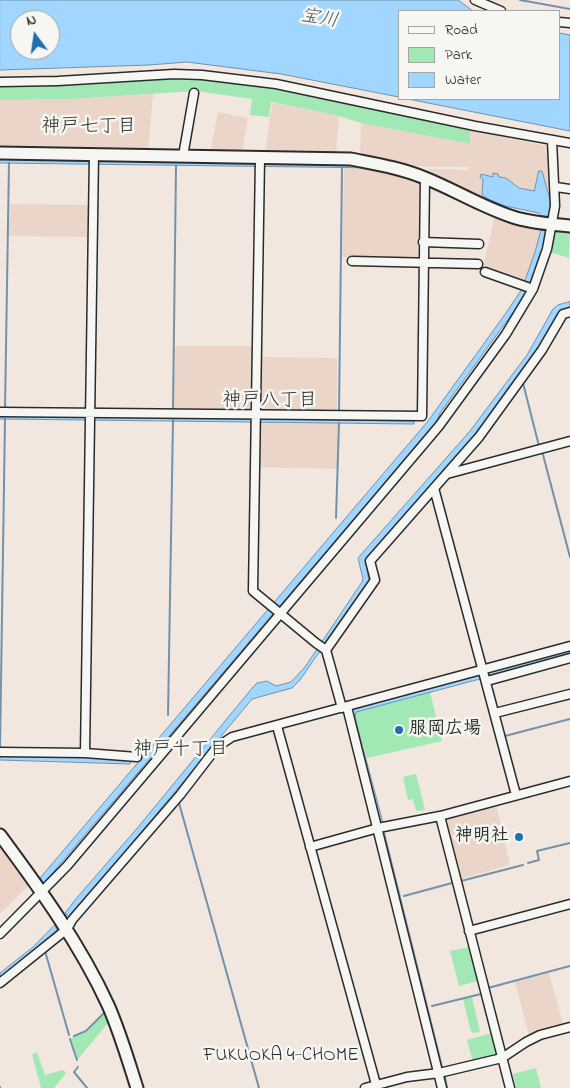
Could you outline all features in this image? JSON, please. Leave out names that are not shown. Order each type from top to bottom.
[{"type":"street","points":[[475,0],[499,10]]},
{"type":"street","points":[[0,82],[196,75],[276,84],[475,126],[570,143]]},
{"type":"street","points":[[183,156],[194,93]]},
{"type":"street","points":[[0,934],[67,866],[278,612],[439,426],[506,334],[532,288],[548,249],[549,223],[556,187],[552,140]]},
{"type":"street","points":[[0,153],[94,160],[183,156],[260,163],[351,159],[383,165],[425,178],[513,217],[570,226]]},
{"type":"street","points":[[85,754],[94,160]]},
{"type":"street","points":[[260,163],[253,591],[323,648],[344,707],[378,828],[442,1088]]},
{"type":"street","points":[[0,412],[91,417],[422,416],[425,178]]},
{"type":"street","points":[[556,187],[570,189]]},
{"type":"street","points":[[423,242],[479,244]]},
{"type":"street","points":[[352,261],[423,261],[478,264]]},
{"type":"street","points":[[485,272],[532,288]]},
{"type":"street","points":[[323,648],[375,580],[370,561],[479,437],[542,350],[563,314],[570,312]]},
{"type":"street","points":[[447,474],[570,440]]},
{"type":"street","points":[[434,488],[484,669],[516,795]]},
{"type":"street","points":[[0,983],[67,929],[72,920],[180,795],[217,747],[232,737],[570,646]]},
{"type":"street","points":[[487,681],[570,658]]},
{"type":"street","points":[[495,713],[570,694]]},
{"type":"street","points":[[277,726],[377,1086]]},
{"type":"street","points":[[0,752],[137,757]]},
{"type":"street","points":[[310,847],[378,828],[440,816],[570,781]]},
{"type":"street","points":[[440,816],[510,1088]]},
{"type":"street","points":[[0,835],[67,929],[90,969],[108,1005],[137,1088]]},
{"type":"street","points":[[469,931],[570,904]]},
{"type":"street","points":[[365,1088],[407,1077],[438,1073],[502,1058],[540,1035],[570,1027]]},
{"type":"shaded area","points":[[153,94],[148,153],[0,150],[0,100],[72,99]]},
{"type":"shaded area","points":[[272,103],[339,116],[336,155],[265,154]]},
{"type":"shaded area","points":[[218,112],[248,118],[242,154],[210,153]]},
{"type":"shaded area","points":[[361,123],[470,144],[470,127],[487,130],[499,136],[547,146],[553,182],[550,200],[542,171],[539,171],[534,192],[519,188],[506,178],[488,176],[483,178],[481,199],[425,169],[468,170],[469,167],[407,166],[360,156]]},
{"type":"shaded area","points":[[344,168],[382,168],[420,179],[418,258],[342,257]]},
{"type":"shaded area","points":[[10,204],[88,205],[88,237],[9,236]]},
{"type":"shaded area","points":[[495,215],[542,228],[524,284],[483,268]]},
{"type":"shaded area","points":[[175,346],[252,346],[252,412],[174,411]]},
{"type":"shaded area","points":[[261,357],[337,358],[337,412],[260,410]]},
{"type":"shaded area","points":[[261,421],[339,423],[339,469],[260,467]]},
{"type":"shaded area","points":[[496,804],[510,865],[460,879],[445,820],[447,817]]},
{"type":"shaded area","points":[[0,846],[29,885],[0,914]]},
{"type":"shaded area","points":[[549,973],[563,1024],[529,1035],[515,982]]},
{"type":"green space","points":[[190,77],[299,90],[470,127],[470,144],[361,123],[339,116],[271,102],[269,117],[250,115],[252,99],[196,91],[72,99],[0,100],[0,84]]},
{"type":"green space","points":[[556,229],[570,231],[569,258],[550,252]]},
{"type":"green space","name":"服岡広場","points":[[430,692],[442,741],[367,758],[355,718],[356,712]]},
{"type":"green space","points":[[416,774],[425,810],[416,811],[413,799],[408,800],[403,777]]},
{"type":"green space","points":[[469,947],[478,981],[459,986],[450,951]]},
{"type":"green space","points":[[472,997],[480,1032],[473,1033],[471,1032],[463,999]]},
{"type":"green space","points":[[104,1014],[108,1023],[78,1059],[71,1038],[87,1032]]},
{"type":"green space","points":[[492,1033],[497,1051],[496,1055],[473,1062],[467,1040]]},
{"type":"green space","points":[[37,1052],[45,1075],[63,1070],[66,1073],[54,1088],[41,1088],[32,1055]]},
{"type":"green space","points":[[536,1068],[541,1088],[516,1088],[513,1074]]},
{"type":"water","name":"宝川","points":[[0,0],[458,0],[472,10],[398,10],[398,97],[281,74],[187,62],[0,70]]},
{"type":"water","points":[[560,33],[570,35],[570,131],[413,100],[560,100]]},
{"type":"water","points":[[0,159],[356,164],[382,168],[0,163]]},
{"type":"water","points":[[539,171],[542,171],[550,200],[551,219],[543,249],[525,296],[440,413],[437,421],[44,883],[40,878],[428,421],[506,313],[522,289],[544,219],[539,213],[505,206],[482,195],[483,179],[480,177],[481,174],[493,177],[493,173],[498,174],[499,177],[506,178],[519,188],[534,191]]},
{"type":"water","points":[[570,302],[570,308],[559,311],[539,349],[475,435],[365,560],[369,580],[300,680],[292,688],[252,699],[70,918],[65,913],[75,900],[139,826],[253,687],[257,683],[267,681],[276,686],[291,682],[305,667],[362,582],[358,558],[470,431],[527,355],[553,309],[558,305]]},
{"type":"water","points":[[0,416],[414,421],[414,424],[0,419]]},
{"type":"water","points":[[570,651],[570,655],[356,712],[355,718],[383,823],[381,823],[351,712],[355,709]]},
{"type":"water","points":[[0,754],[133,758],[130,764],[0,760]]},
{"type":"water","points":[[55,925],[57,930],[0,979],[0,973],[33,947]]},
{"type":"waterway","points":[[520,0],[570,9]]},
{"type":"waterway","points":[[5,408],[9,163]]},
{"type":"waterway","points":[[173,410],[176,166]]},
{"type":"waterway","points":[[339,411],[342,168]]},
{"type":"waterway","points":[[523,383],[539,446]]},
{"type":"waterway","points":[[0,748],[5,419]]},
{"type":"waterway","points":[[168,715],[173,420]]},
{"type":"waterway","points":[[336,518],[339,423]]},
{"type":"waterway","points":[[542,451],[570,557]]},
{"type":"waterway","points":[[505,736],[570,719]]},
{"type":"waterway","points":[[179,803],[259,1088]]},
{"type":"waterway","points":[[384,833],[442,1067]]},
{"type":"waterway","points":[[528,863],[539,860],[537,851],[570,843]]},
{"type":"waterway","points":[[461,881],[523,865]]},
{"type":"waterway","points":[[404,896],[452,883]]},
{"type":"waterway","points":[[45,951],[69,1035]]},
{"type":"waterway","points":[[488,988],[570,966]]},
{"type":"waterway","points":[[432,1006],[481,994]]},
{"type":"waterway","points":[[74,1036],[86,1031],[104,1013]]},
{"type":"waterway","points":[[70,1039],[77,1060]]},
{"type":"waterway","points":[[507,1060],[514,1088]]},
{"type":"waterway","points":[[78,1067],[74,1072],[87,1088]]},
{"type":"waterway","points":[[445,1077],[447,1088]]},
{"type":"place","name":"服岡広場","points":[[399,730]]},
{"type":"place","name":"神明社","points":[[519,837]]},
{"type":"district","name":"神戸七丁目","points":[[89,128]]},
{"type":"district","name":"神戸八丁目","points":[[270,402]]},
{"type":"district","name":"神戸十丁目","points":[[181,751]]},
{"type":"district","name":"FUKUOKA 4-CHOME","points":[[281,1057]]}]
